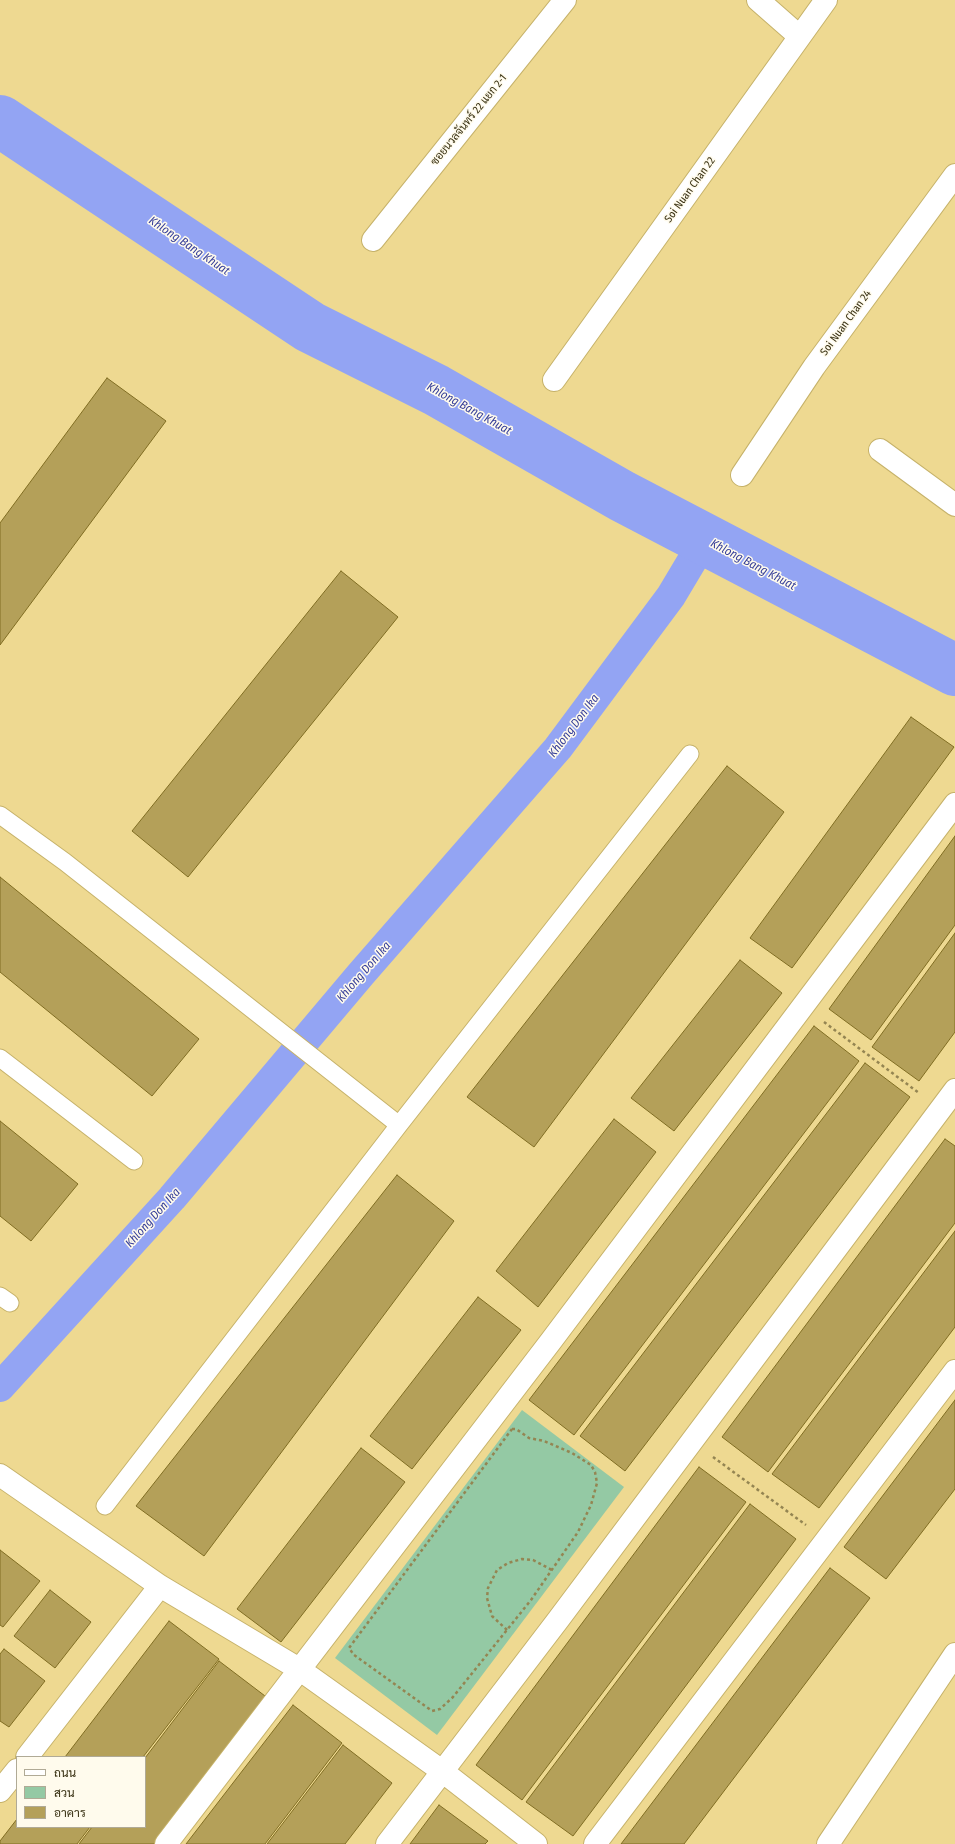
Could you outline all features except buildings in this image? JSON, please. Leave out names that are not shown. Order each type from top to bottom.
[{"type":"street","name":"ซอยนวลจันทร์ 22 แยก 2-1","points":[[373,240],[565,0]]},
{"type":"street","points":[[758,0],[799,36]]},
{"type":"street","name":"Soi Nuan Chan 22","points":[[554,380],[826,0]]},
{"type":"street","name":"Soi Nuan Chan 24","points":[[742,475],[814,367],[955,175]]},
{"type":"street","points":[[880,450],[955,505]]},
{"type":"street","points":[[166,1844],[551,1341],[955,804]]},
{"type":"street","points":[[387,1844],[558,1620],[955,1090]]},
{"type":"street","points":[[595,1844],[828,1540],[955,1371]]},
{"type":"street","points":[[0,1475],[160,1586],[299,1669],[442,1771],[536,1844]]},
{"type":"street","points":[[28,1756],[160,1586]]},
{"type":"street","points":[[828,1844],[955,1654]]},
{"type":"lane","points":[[105,1506],[399,1125],[690,754]]},
{"type":"lane","points":[[0,815],[65,862],[399,1125]]},
{"type":"lane","points":[[0,1058],[134,1161]]},
{"type":"path","points":[[803,1006],[941,1110]]},
{"type":"path","points":[[512,1429],[516,1429],[529,1438],[544,1441],[582,1458],[591,1465],[595,1472],[596,1483],[587,1515],[578,1532],[552,1570],[507,1630],[453,1697],[440,1709],[432,1711],[354,1655],[349,1648],[512,1429]]},
{"type":"path","points":[[692,1441],[828,1540]]},
{"type":"path","points":[[507,1630],[492,1616],[487,1598],[488,1588],[497,1570],[508,1563],[522,1559],[537,1561],[552,1570]]},
{"type":"green space","points":[[522,1410],[624,1487],[437,1735],[335,1658]]},
{"type":"waterway","name":"Khlong Bang Khuat","points":[[0,121],[310,327],[436,390],[622,496],[955,670]]},
{"type":"waterway","name":"Khlong Don Ika","points":[[0,1387],[172,1198],[361,974],[558,748],[671,596],[705,539]]}]
